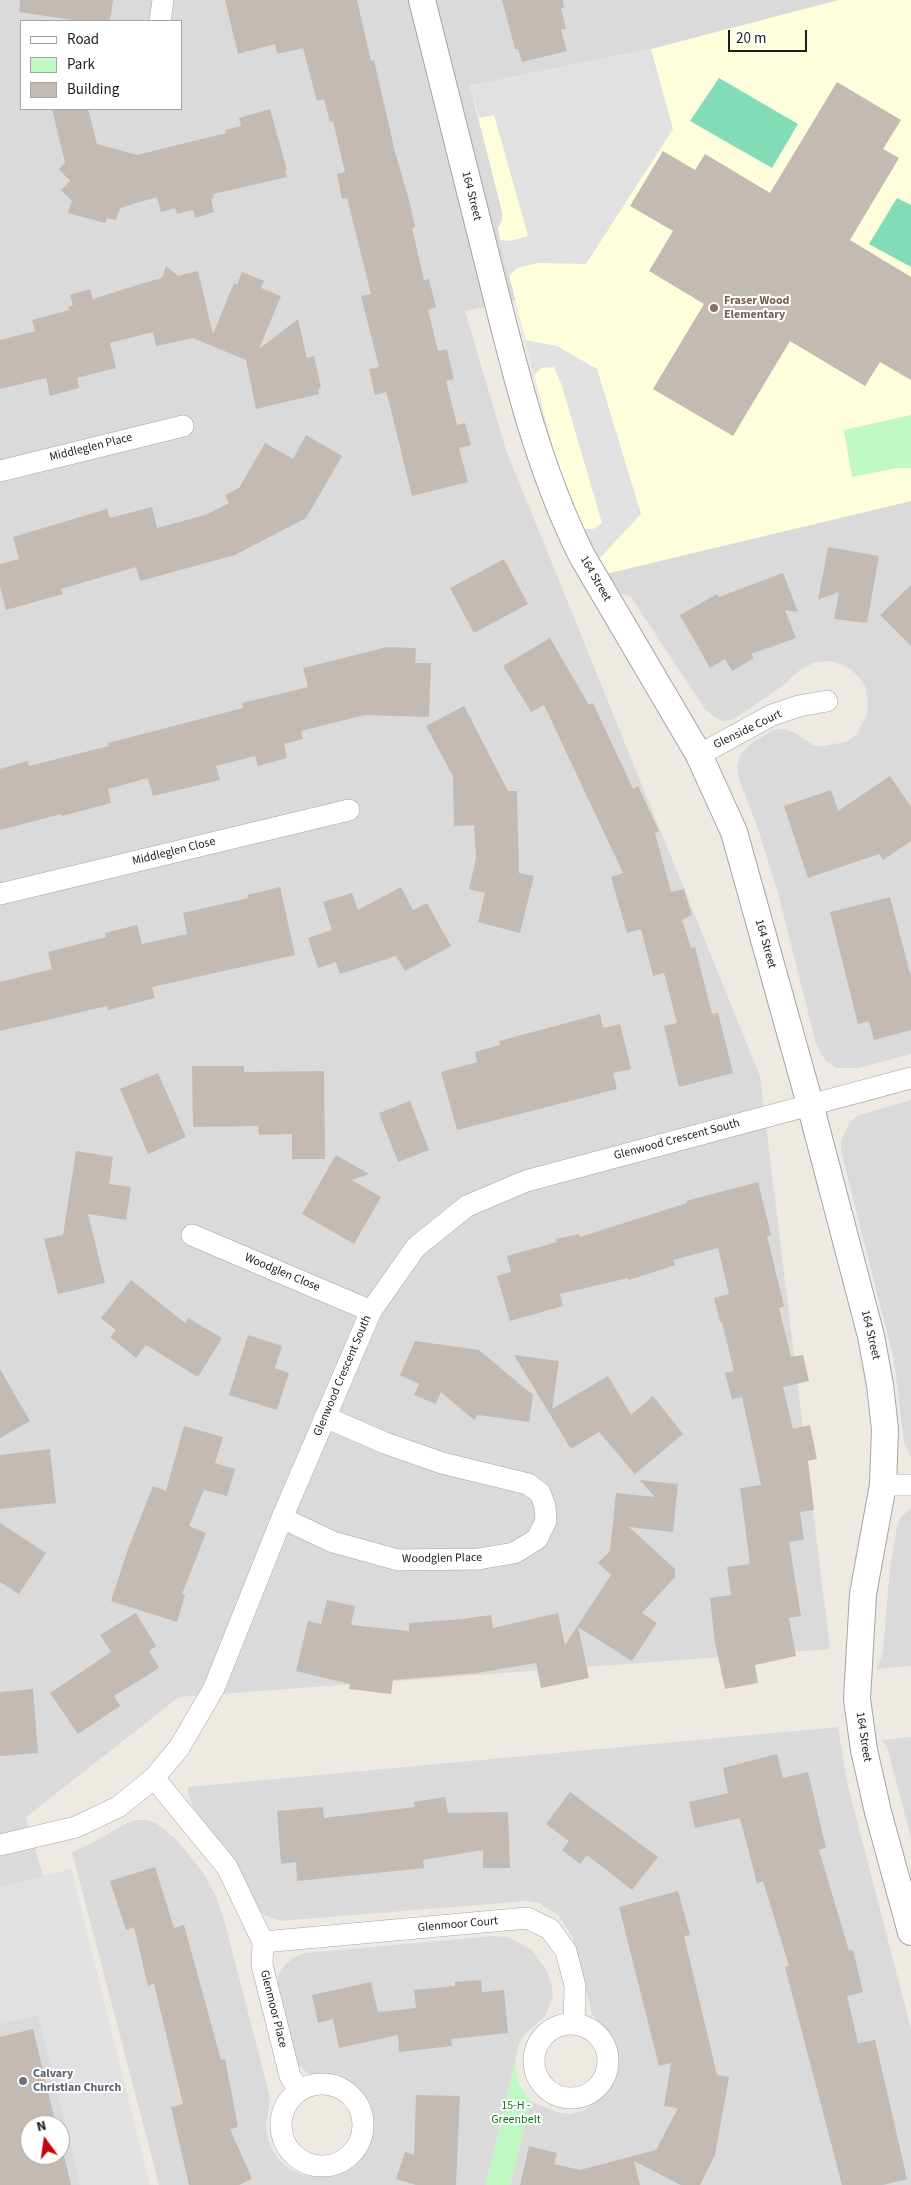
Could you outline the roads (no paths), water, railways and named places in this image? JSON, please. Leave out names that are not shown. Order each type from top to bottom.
[{"type":"street","points":[[160,20],[163,0]]},
{"type":"street","name":"164 Street","points":[[422,0],[513,361],[542,463],[567,527],[582,556],[699,755],[734,832],[810,1104],[874,1353],[885,1429],[883,1485],[864,1594],[857,1699],[864,1750],[876,1803],[910,1928]]},
{"type":"street","name":"Middleglen Place","points":[[0,471],[183,426]]},
{"type":"street","name":"Glenside Court","points":[[699,755],[772,715],[799,706],[827,701]]},
{"type":"street","name":"Middleglen Close","points":[[0,894],[349,810]]},
{"type":"street","name":"Glenwood Crescent South","points":[[0,1845],[76,1827],[118,1807],[154,1778],[179,1748],[214,1688],[282,1518],[371,1311],[416,1247],[467,1206],[526,1181],[911,1078]]},
{"type":"street","name":"Woodglen Close","points":[[192,1235],[371,1311]]},
{"type":"street","name":"Woodglen Place","points":[[282,1518],[333,1542],[398,1560],[478,1559],[514,1553],[537,1539],[546,1521],[545,1506],[540,1493],[528,1484],[442,1463],[384,1443],[325,1417]]},
{"type":"street","points":[[883,1485],[911,1485]]},
{"type":"street","name":"Glenmoor Place","points":[[154,1778],[227,1867],[263,1942],[262,1965],[290,2076],[299,2090]]},
{"type":"street","name":"Glenmoor Court","points":[[263,1942],[527,1918],[550,1929],[566,1951],[575,1986],[574,2024]]},
{"type":"place","name":"Fraser Wood Elementary","points":[[714,308]]},
{"type":"place","name":"Calvary Christian Church","points":[[23,2081]]},
{"type":"park label","name":"15-H - Greenbelt","points":[[516,2113]]}]
